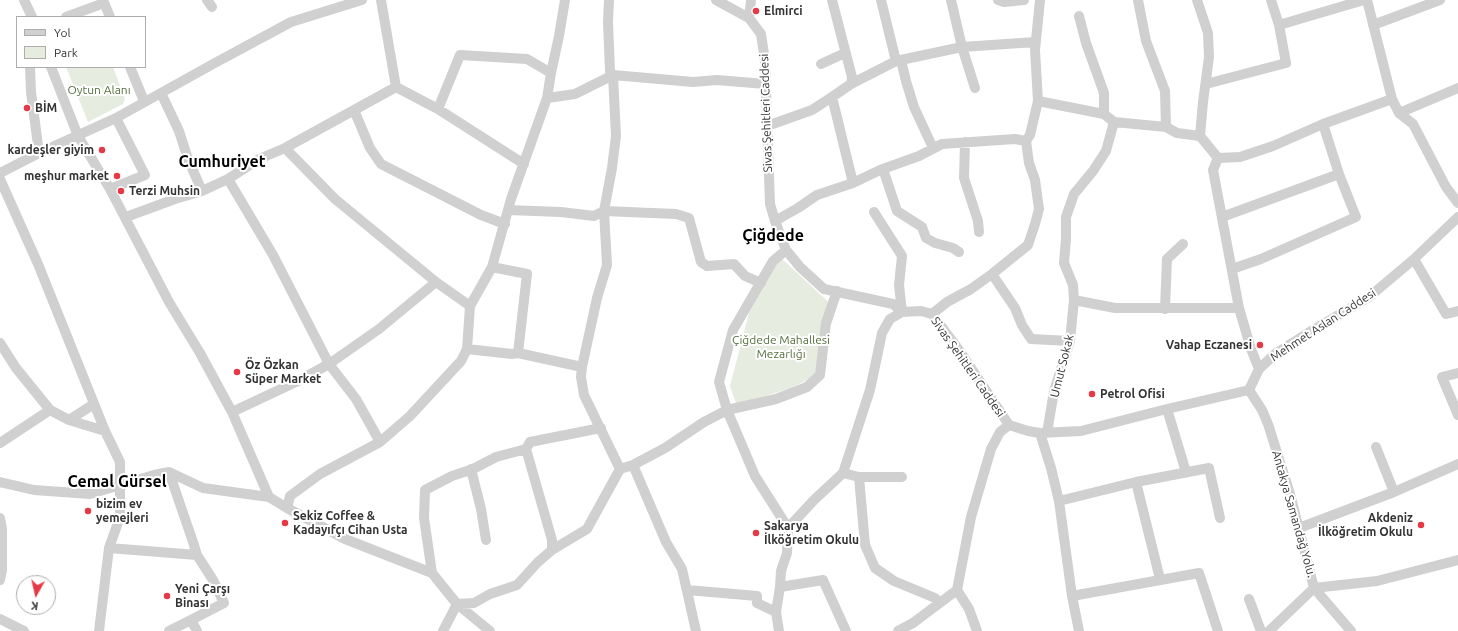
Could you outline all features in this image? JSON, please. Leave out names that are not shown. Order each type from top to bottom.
[{"type":"street","points":[[24,0],[32,16]]},
{"type":"street","points":[[99,631],[109,548],[120,518],[120,462],[105,431],[1,171],[116,118],[144,101],[291,22],[362,0]]},
{"type":"street","points":[[381,0],[396,88]]},
{"type":"street","points":[[287,508],[290,496],[320,474],[380,442],[410,416],[460,361],[467,349],[470,306],[492,267],[508,210],[548,98],[551,73],[565,0]]},
{"type":"street","points":[[609,0],[608,22],[610,71],[613,75],[616,136],[604,211],[607,265],[597,298],[581,377],[584,395],[620,469]]},
{"type":"street","name":"Sivas Şehitleri Caddesi","points":[[716,0],[749,18],[761,34],[765,61],[770,204],[786,250],[800,267],[824,289],[893,304],[902,312],[921,311],[932,314],[959,350],[1009,425],[1028,431],[1043,433],[1081,431],[1249,390]]},
{"type":"street","points":[[749,18],[750,0]]},
{"type":"street","points":[[832,0],[852,77],[851,84]]},
{"type":"street","points":[[881,0],[898,60],[914,107],[933,148]]},
{"type":"street","points":[[1002,1],[1024,0]]},
{"type":"street","points":[[932,314],[947,302],[971,289],[992,274],[1028,245],[1036,224],[1039,209],[1035,180],[1029,163],[1026,141],[1030,135],[1038,100],[1035,42],[1040,0]]},
{"type":"street","points":[[1138,0],[1146,40],[1165,91],[1166,127]]},
{"type":"street","points":[[1197,0],[1208,34],[1209,57],[1200,136]]},
{"type":"street","points":[[1206,84],[1286,62],[1279,25],[1271,0]]},
{"type":"street","points":[[1279,25],[1366,0],[1392,99],[1398,113],[1413,124],[1446,187],[1458,203]]},
{"type":"street","points":[[1373,25],[1440,0]]},
{"type":"street","points":[[954,1],[962,47],[975,88]]},
{"type":"street","points":[[69,16],[104,2],[110,16]]},
{"type":"street","points":[[1079,16],[1086,43],[1104,93],[1104,114]]},
{"type":"street","points":[[767,126],[812,110],[851,84],[898,60],[962,47],[1035,42]]},
{"type":"street","points":[[821,64],[845,53]]},
{"type":"street","points":[[438,109],[460,55],[527,59],[551,73]]},
{"type":"street","points":[[30,68],[31,92],[39,153]]},
{"type":"street","points":[[52,68],[78,136],[126,217],[170,302],[232,412],[269,497]]},
{"type":"street","points":[[130,68],[144,101]]},
{"type":"street","points":[[548,98],[575,94],[613,75],[693,82],[717,80],[765,84]]},
{"type":"street","points":[[396,88],[438,109],[524,164]]},
{"type":"street","points":[[126,217],[202,191],[228,180],[259,159],[285,148],[396,88]]},
{"type":"street","points":[[1398,113],[1458,88]]},
{"type":"street","points":[[161,93],[179,131],[188,159],[202,191]]},
{"type":"street","points":[[832,97],[853,183]]},
{"type":"street","points":[[1218,158],[1240,157],[1274,146],[1323,124],[1392,99]]},
{"type":"street","points":[[1038,100],[1104,114],[1114,122],[1166,127],[1177,133],[1200,136],[1218,158]]},
{"type":"street","points":[[354,110],[370,148],[380,164],[481,215],[505,224]]},
{"type":"street","points":[[110,190],[145,175],[116,118]]},
{"type":"street","name":"Umut Sokak","points":[[1079,631],[1072,596],[1058,501],[1043,433],[1054,391],[1070,341],[1074,300],[1073,285],[1064,263],[1066,218],[1074,194],[1093,172],[1106,151],[1114,122]]},
{"type":"street","points":[[1232,269],[1261,260],[1356,217],[1339,174],[1323,124]]},
{"type":"street","points":[[775,221],[817,195],[853,183],[882,169],[920,156],[942,144],[1015,139],[1026,141]]},
{"type":"street","points":[[965,142],[964,178],[978,221],[980,232]]},
{"type":"street","points":[[285,148],[335,199],[436,282],[470,306]]},
{"type":"street","points":[[1218,158],[1213,170],[1239,308],[1250,349],[1259,369]]},
{"type":"street","points":[[882,169],[897,211],[922,227],[926,238],[935,243],[953,248],[959,252]]},
{"type":"street","points":[[1222,217],[1339,174]]},
{"type":"street","points":[[228,180],[273,255],[329,364],[356,399],[380,442]]},
{"type":"street","points":[[508,210],[561,212],[594,216],[604,211],[676,214],[689,218],[700,262],[707,266],[734,264],[745,276],[761,283]]},
{"type":"street","points":[[788,528],[814,500],[843,473],[870,390],[882,333],[890,318],[902,312],[899,285],[902,256],[874,212]]},
{"type":"street","name":"Mehmet Aslan Caddesi","points":[[1249,390],[1259,369],[1274,354],[1369,297],[1414,259],[1458,217]]},
{"type":"street","points":[[1166,309],[1167,259],[1183,244]]},
{"type":"street","points":[[780,631],[776,612],[781,571],[787,553],[788,528],[755,476],[727,410],[719,382],[733,330],[773,261],[786,250]]},
{"type":"street","points":[[1414,259],[1446,314],[1458,310]]},
{"type":"street","points":[[492,267],[527,274],[518,353]]},
{"type":"street","points":[[992,274],[1015,308],[1022,325],[1031,339],[1070,341]]},
{"type":"street","points":[[232,412],[298,381],[329,364],[379,329],[436,282]]},
{"type":"street","points":[[457,604],[474,603],[490,594],[517,586],[538,562],[552,550],[587,528],[620,469],[633,465],[665,448],[704,422],[727,410],[776,399],[807,387],[820,375],[826,323],[837,291]]},
{"type":"street","points":[[1074,300],[1115,308],[1239,308]]},
{"type":"street","points":[[0,343],[16,368],[50,410],[69,420],[105,431]]},
{"type":"street","points":[[467,349],[512,354],[518,353],[582,367]]},
{"type":"street","points":[[1458,373],[1442,377],[1458,415]]},
{"type":"street","name":"Antakya Samandağ Yolu.","points":[[1249,390],[1262,410],[1268,424],[1290,494],[1314,588],[1351,631]]},
{"type":"street","points":[[69,420],[94,404]]},
{"type":"street","points":[[1167,409],[1186,472]]},
{"type":"street","points":[[0,443],[50,410]]},
{"type":"street","points":[[898,631],[914,627],[940,603],[957,590],[972,516],[991,450],[1000,432],[1009,425]]},
{"type":"street","points":[[432,573],[424,518],[425,490],[452,476],[472,469],[496,457],[526,449],[530,442],[601,428]]},
{"type":"street","points":[[1376,447],[1394,492]]},
{"type":"street","points":[[526,449],[552,540],[552,550]]},
{"type":"street","points":[[1299,528],[1394,492],[1458,464]]},
{"type":"street","points":[[633,465],[666,542],[682,570],[696,631]]},
{"type":"street","points":[[1058,501],[1136,482],[1209,468],[1220,518]]},
{"type":"street","points":[[472,469],[486,540]]},
{"type":"street","points":[[169,472],[196,555],[213,580],[224,604],[169,631]]},
{"type":"street","points":[[0,482],[34,490],[90,494],[169,472],[202,488],[269,497],[345,539],[432,573],[457,604],[490,631]]},
{"type":"street","points":[[843,473],[859,477],[902,477]]},
{"type":"street","points":[[859,477],[865,545],[876,568],[894,580],[935,598],[940,603]]},
{"type":"street","points":[[1136,482],[1160,579]]},
{"type":"street","points":[[0,518],[2,529],[1,572]]},
{"type":"street","points":[[109,548],[196,555]]},
{"type":"street","points":[[1269,631],[1314,588],[1377,581],[1458,560]]},
{"type":"street","points":[[1072,596],[1198,573],[1218,631]]},
{"type":"street","points":[[780,587],[823,580],[846,631]]},
{"type":"street","points":[[687,590],[757,596],[757,603],[776,612]]},
{"type":"street","points":[[957,590],[969,609],[977,631]]},
{"type":"street","points":[[1249,599],[1261,631]]},
{"type":"street","points":[[443,631],[457,604]]},
{"type":"street","points":[[0,620],[24,631]]},
{"type":"street","points":[[191,620],[197,631]]},
{"type":"green space","name":"Oytun Alanı","points":[[66,68],[113,68],[125,99],[123,104],[88,122]]},
{"type":"green space","name":"Çiğdede Mahallesi Mezarlığı","points":[[779,256],[836,309],[816,372],[809,379],[791,388],[737,406],[730,386],[749,313],[761,283]]},
{"type":"place","name":"Elmirci","points":[[756,11]]},
{"type":"place","name":"BİM","points":[[27,108]]},
{"type":"place","name":"kardeşler giyim","points":[[102,150]]},
{"type":"place","name":"meşhur market","points":[[117,176]]},
{"type":"place","name":"Terzi Muhsin","points":[[121,191]]},
{"type":"place","name":"Vahap Eczanesi","points":[[1260,345]]},
{"type":"place","name":"Öz Özkan Süper Market","points":[[237,372]]},
{"type":"place","name":"Petrol Ofisi","points":[[1092,394]]},
{"type":"place","name":"bizim ev yemejleri","points":[[88,511]]},
{"type":"place","name":"Sekiz Coffee & Kadayıfçı Cihan Usta","points":[[285,523]]},
{"type":"place","name":"Akdeniz İlköğretim Okulu","points":[[1421,525]]},
{"type":"place","name":"Sakarya İlköğretim Okulu","points":[[756,533]]},
{"type":"place","name":"Yeni Çarşı Binası","points":[[167,596]]},
{"type":"district","name":"Cumhuriyet","points":[[222,162]]},
{"type":"district","name":"Çiğdede","points":[[773,236]]},
{"type":"district","name":"Cemal Gürsel","points":[[117,482]]}]
